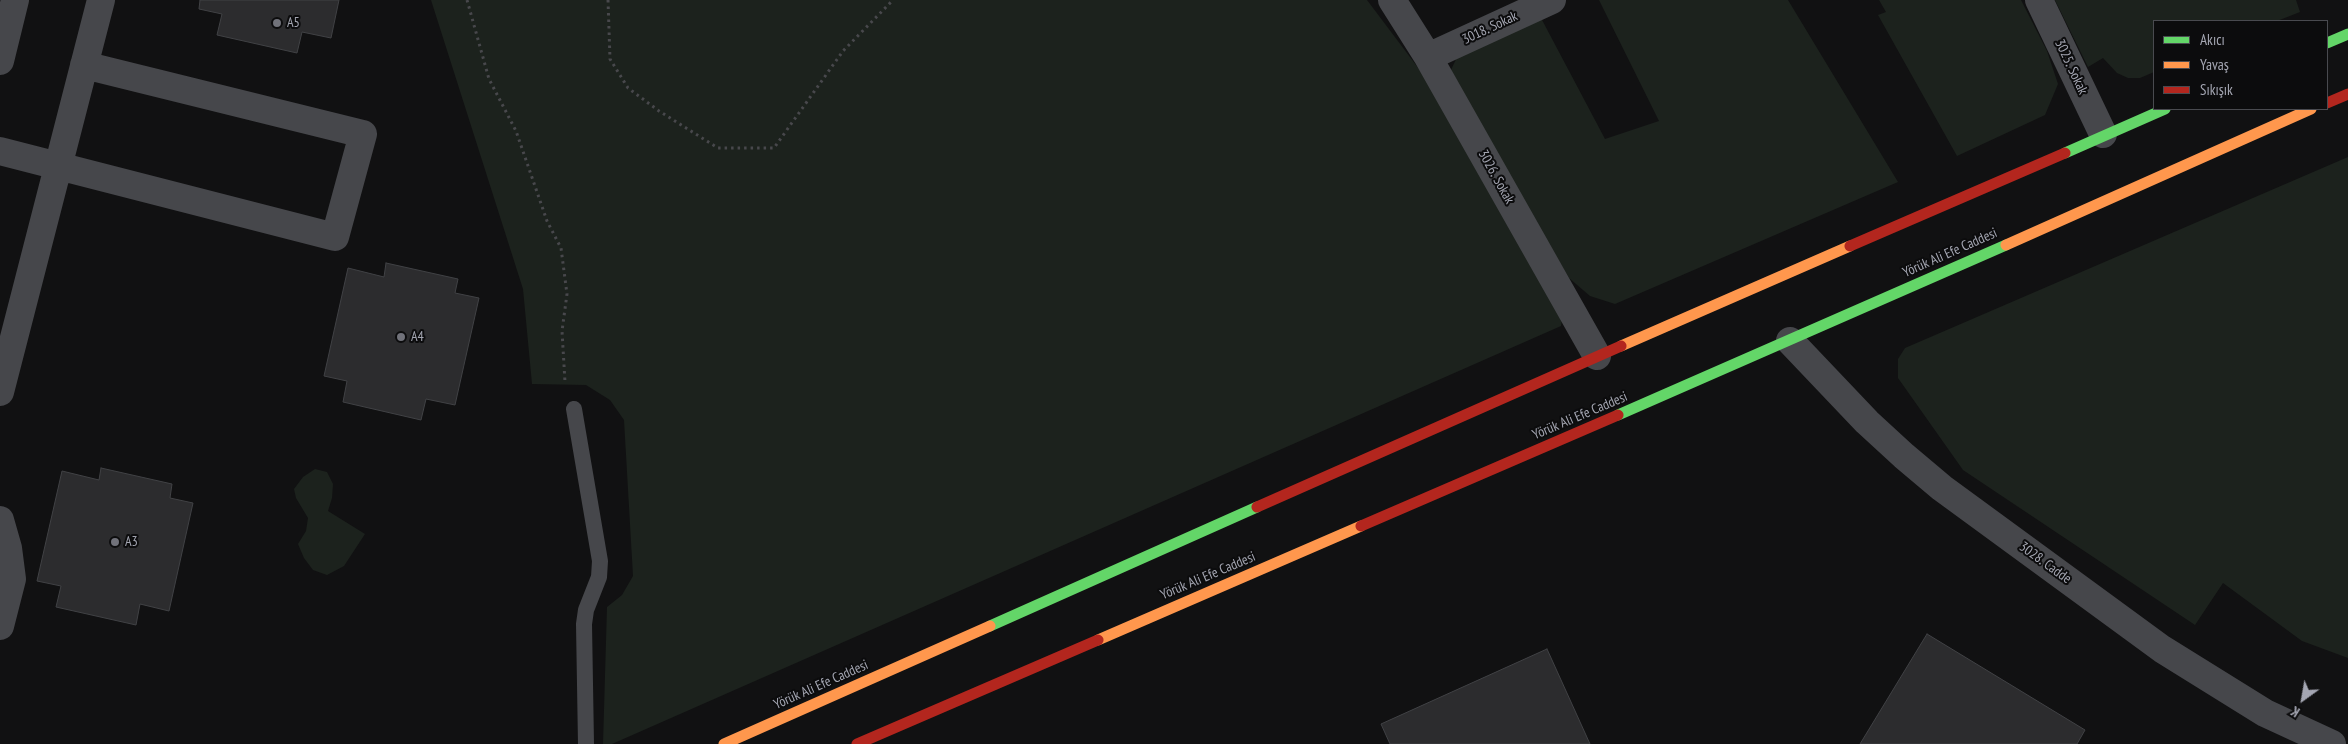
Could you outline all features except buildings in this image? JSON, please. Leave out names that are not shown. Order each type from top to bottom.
[{"type":"street","points":[[0,61],[15,0]]},
{"type":"street","points":[[0,392],[101,0]]},
{"type":"street","name":"3026. Sokak","points":[[1392,0],[1428,57],[1597,356]]},
{"type":"street","name":"3018. Sokak","points":[[1428,57],[1552,0]]},
{"type":"street","name":"3025. Sokak","points":[[2039,0],[2103,134]]},
{"type":"street","points":[[2328,43],[2348,34]]},
{"type":"street","points":[[0,151],[335,237],[363,134],[84,66]]},
{"type":"street","points":[[2328,103],[2348,94]]},
{"type":"street","name":"Yörük Ali Efe Caddesi","points":[[724,744],[1597,356],[2103,134],[2163,110]]},
{"type":"street","name":"Yörük Ali Efe Caddesi","points":[[857,744],[1790,341],[2309,110]]},
{"type":"street","name":"3028. Cadde","points":[[1790,341],[1904,456],[1966,505],[2162,649],[2265,713],[2332,744]]},
{"type":"street","points":[[0,520],[8,548],[12,579],[0,626]]},
{"type":"lane","points":[[574,409],[600,561],[599,577],[586,610],[584,624],[586,744]]},
{"type":"path","points":[[467,0],[489,79],[516,131],[547,221],[561,248],[567,294],[562,331],[565,384],[574,409]]},
{"type":"path","points":[[608,0],[610,58],[628,88],[659,111],[718,148],[774,148],[843,51],[893,0]]},
{"type":"shaded area","points":[[431,0],[1367,0],[1425,77],[1563,313],[1561,326],[612,744],[603,744],[607,607],[622,595],[633,576],[624,420],[610,400],[586,385],[532,384],[523,289]]},
{"type":"shaded area","points":[[1599,0],[1788,0],[1898,182],[1615,304],[1590,296],[1569,278],[1457,89],[1451,70],[1457,57],[1541,18],[1605,139],[1659,121]]},
{"type":"shaded area","points":[[1879,0],[2021,0],[2047,51],[2058,84],[2045,115],[1957,156],[1878,15],[1886,12]]},
{"type":"shaded area","points":[[2055,0],[2296,0],[2300,12],[2280,20],[2153,20],[2153,72],[2140,78],[2128,78],[2117,73],[2103,58],[2088,67]]},
{"type":"shaded area","points":[[2348,157],[2348,658],[2302,641],[2223,583],[2195,625],[1963,470],[1898,378],[1898,359],[1905,348]]},
{"type":"shaded area","points":[[315,469],[327,472],[333,484],[332,498],[328,511],[365,534],[344,566],[327,575],[313,570],[304,558],[298,544],[306,531],[308,518],[296,498],[294,489],[303,477]]},
{"type":"traffic: fast","points":[[2328,43],[2348,34]]},
{"type":"traffic: fast","points":[[2065,153],[2163,110]]},
{"type":"traffic: fast","points":[[1618,415],[2006,245]]},
{"type":"traffic: fast","points":[[990,626],[1257,507]]},
{"type":"traffic: slow","points":[[2006,245],[2309,110]]},
{"type":"traffic: slow","points":[[1621,346],[1850,246]]},
{"type":"traffic: slow","points":[[1098,640],[1361,526]]},
{"type":"traffic: slow","points":[[724,744],[990,626]]},
{"type":"traffic: jam","points":[[2328,103],[2348,94]]},
{"type":"traffic: jam","points":[[1850,246],[2065,153]]},
{"type":"traffic: jam","points":[[1257,507],[1621,346]]},
{"type":"traffic: jam","points":[[1361,526],[1618,415]]},
{"type":"traffic: jam","points":[[857,744],[1098,640]]},
{"type":"place","name":"A5","points":[[277,23]]},
{"type":"place","name":"A4","points":[[401,337]]},
{"type":"place","name":"A3","points":[[115,542]]}]
